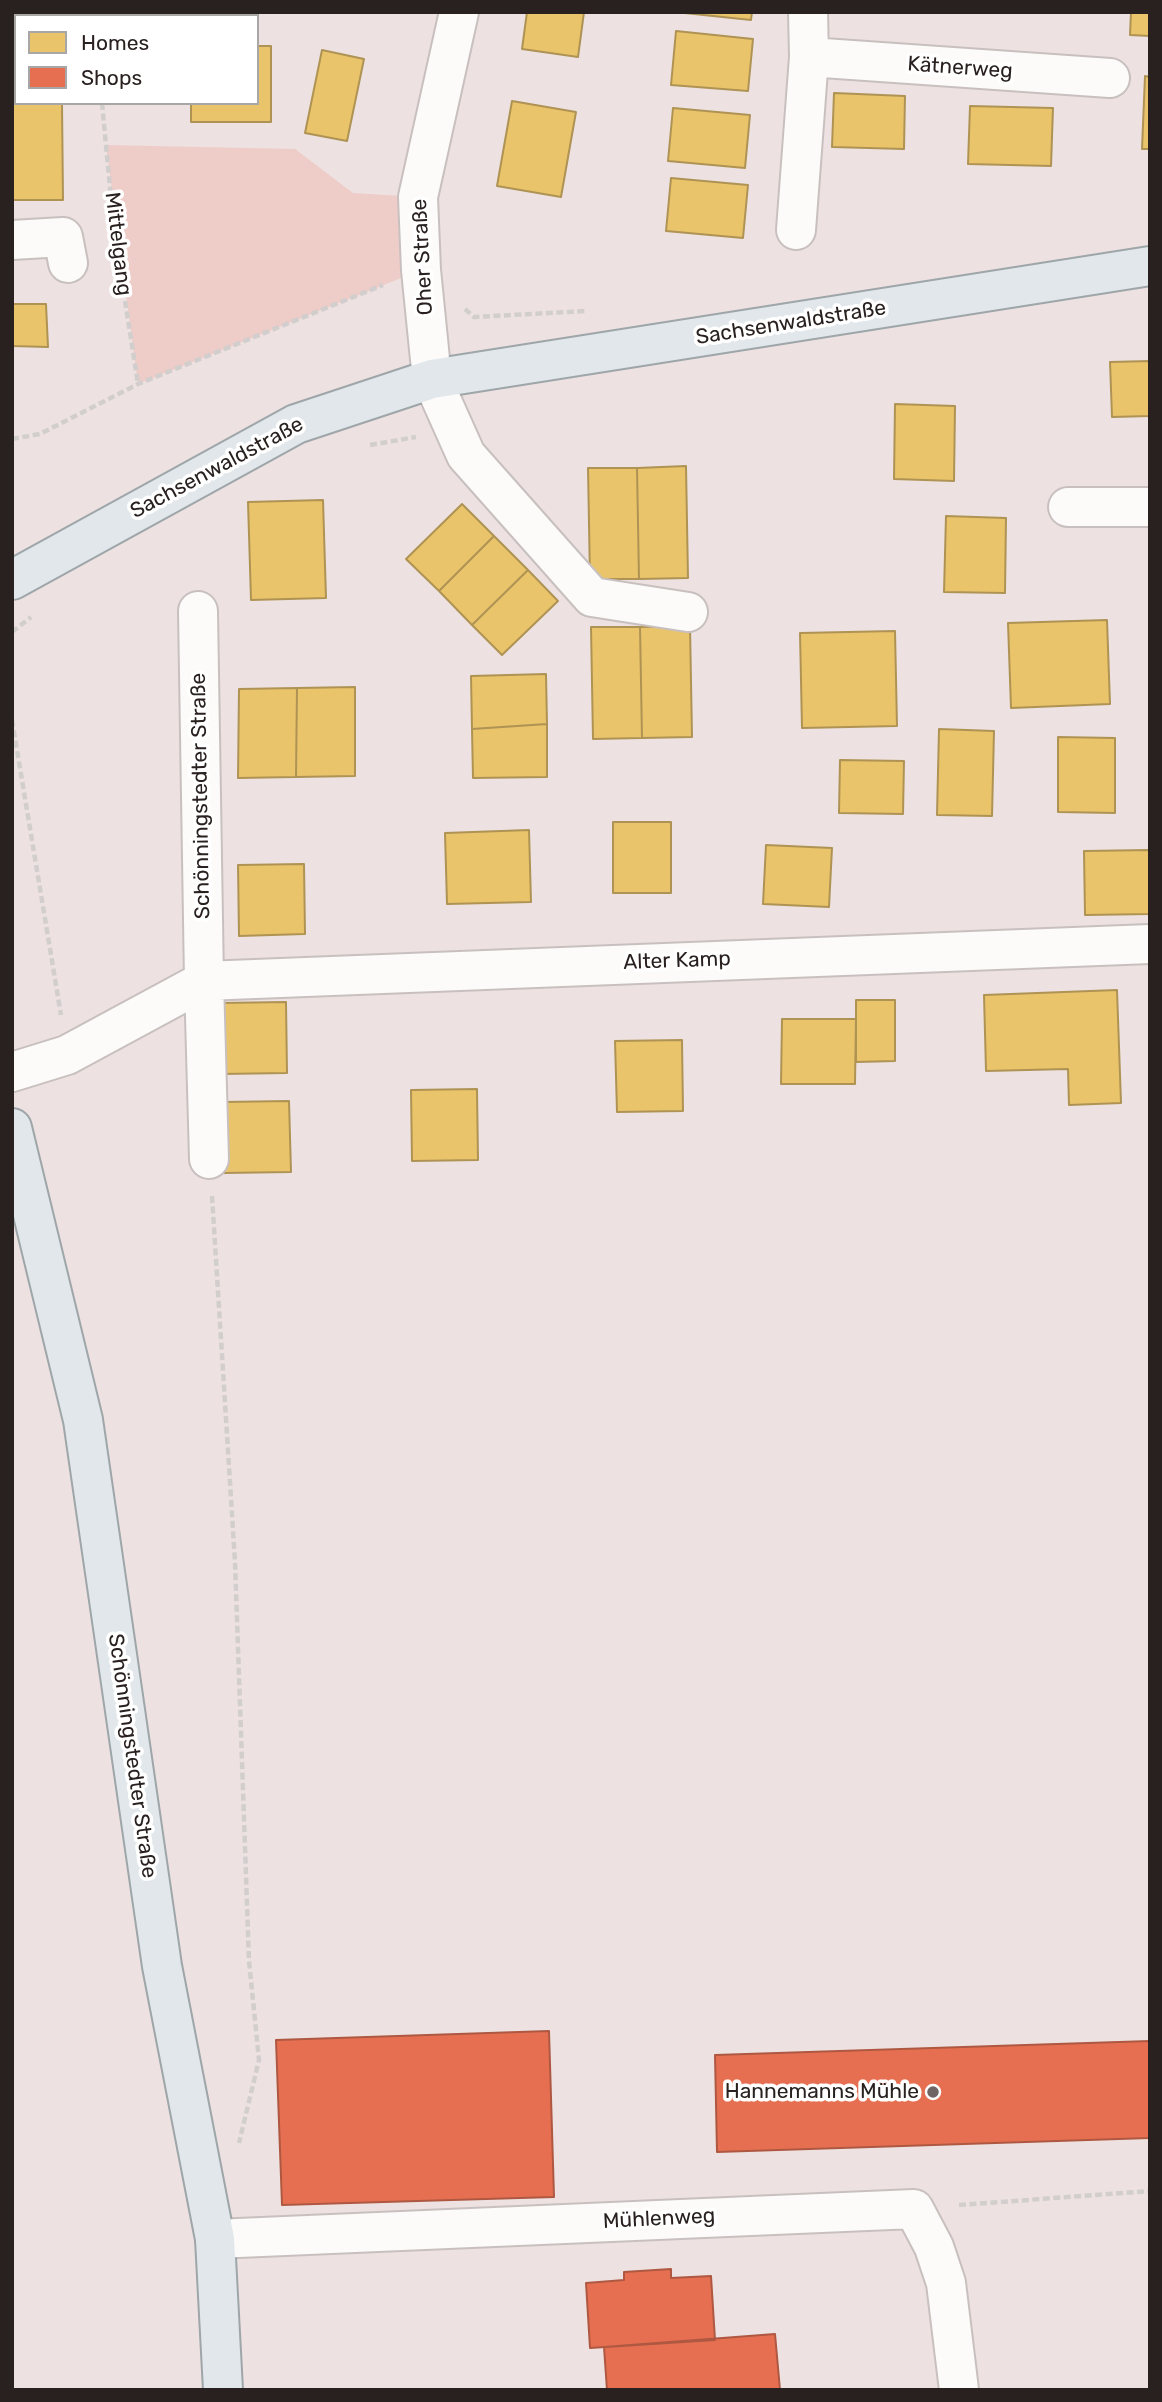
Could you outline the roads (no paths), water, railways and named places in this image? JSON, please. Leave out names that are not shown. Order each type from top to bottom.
[{"type":"main road","name":"Sachsenwaldstraße","points":[[12,580],[296,424],[432,379],[1150,266]]},
{"type":"main road","name":"Schönningstedter Straße","points":[[12,1128],[83,1420],[163,1966],[215,2239],[223,2390]]},
{"type":"street","name":"Oher Straße","points":[[432,379],[421,270],[418,197],[459,12]]},
{"type":"street","points":[[796,230],[809,57],[808,12]]},
{"type":"street","name":"Kätnerweg","points":[[809,57],[1110,78]]},
{"type":"street","points":[[12,240],[63,237],[68,262]]},
{"type":"street","points":[[432,379],[466,456],[592,597],[688,611]]},
{"type":"street","points":[[1068,507],[1150,507]]},
{"type":"street","name":"Schönningstedter Straße","points":[[198,611],[209,1159]]},
{"type":"street","name":"Alter Kamp","points":[[205,981],[1150,944]]},
{"type":"street","points":[[12,1072],[68,1055],[205,981]]},
{"type":"street","name":"Mühlenweg","points":[[215,2239],[914,2208],[934,2247],[946,2283],[958,2390]]},
{"type":"place","name":"Hannemanns Mühle","points":[[933,2092]]}]
